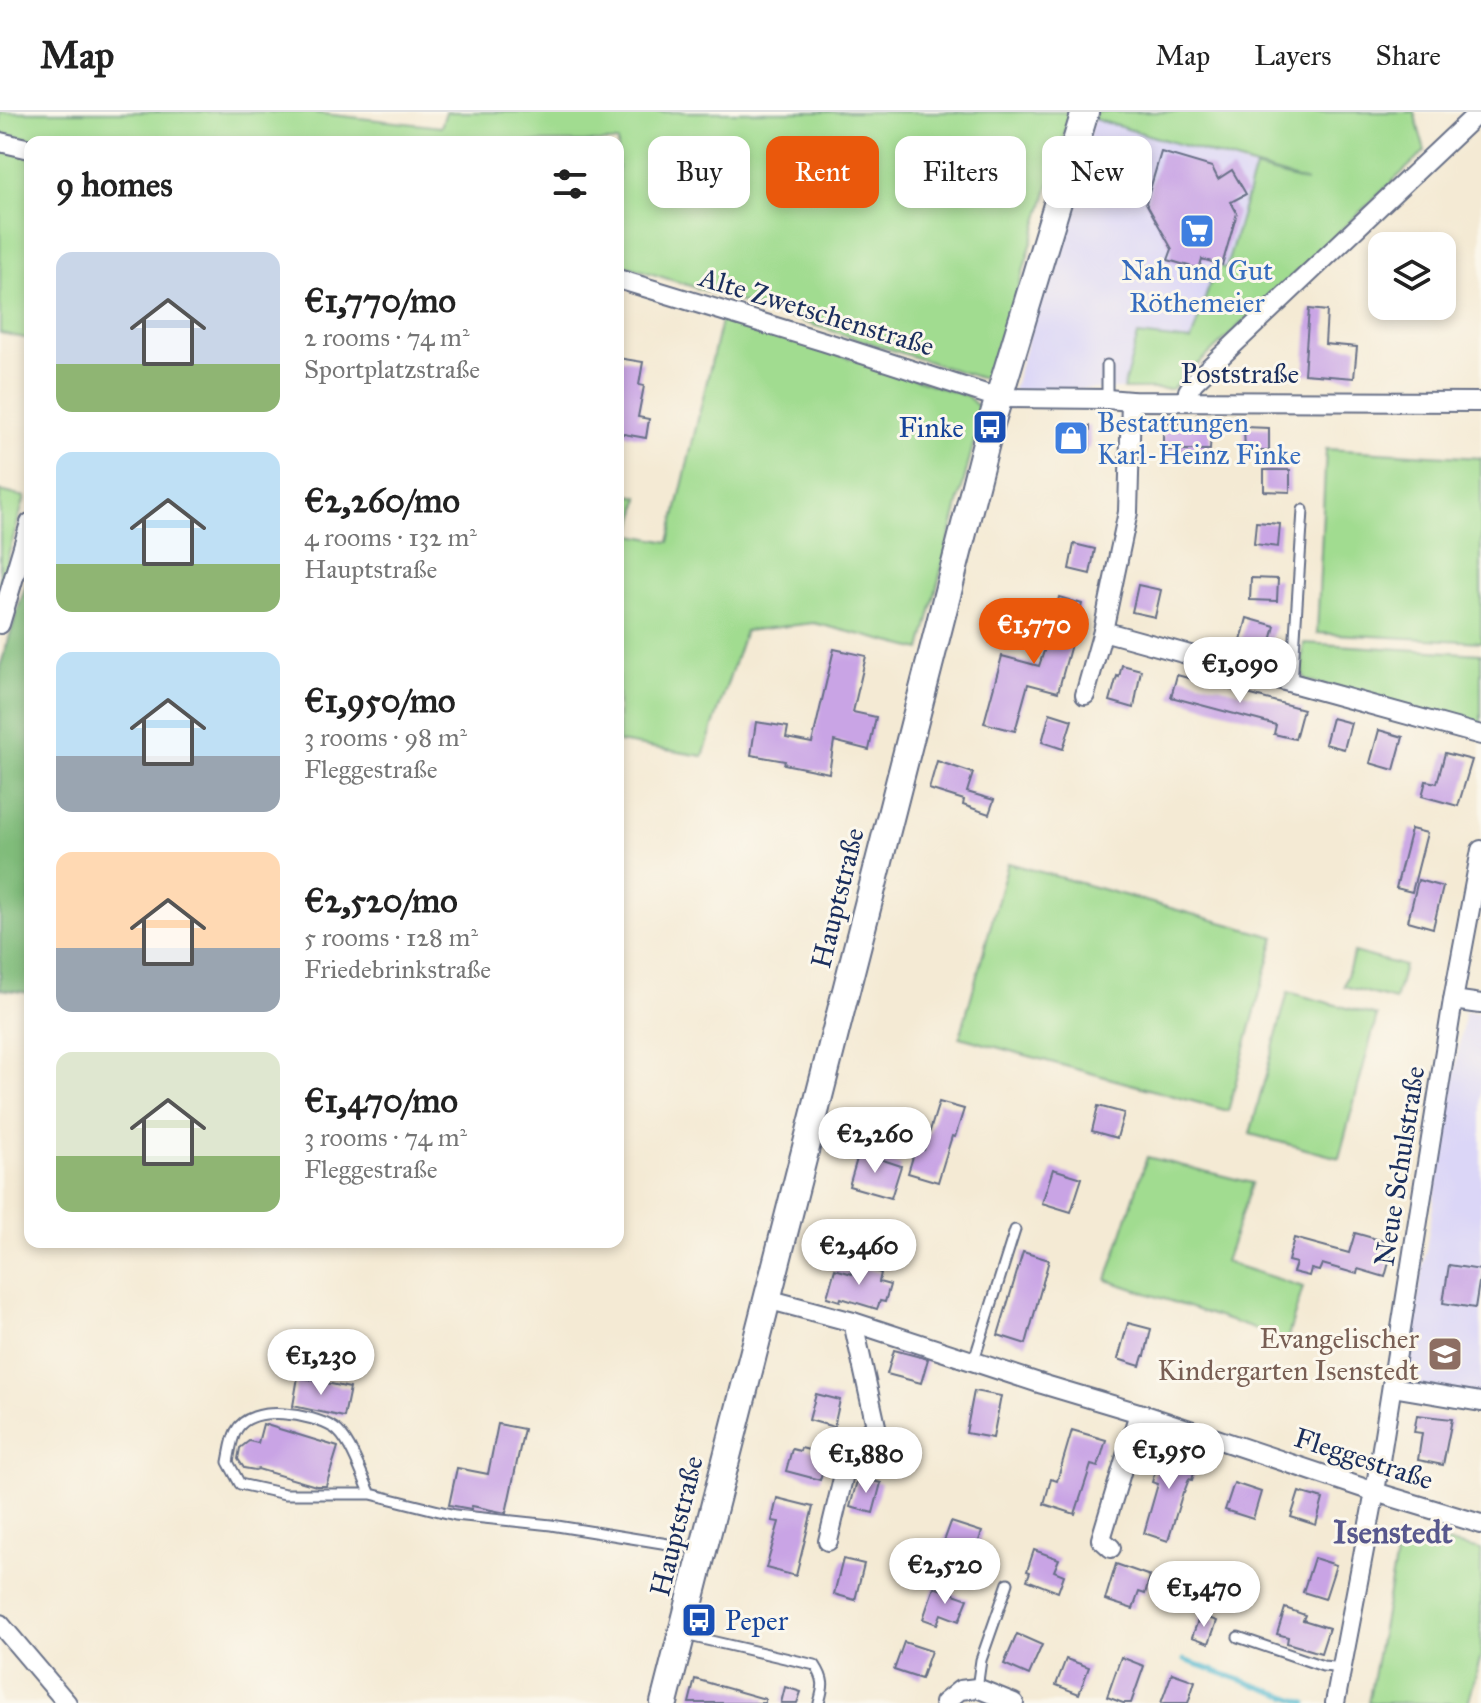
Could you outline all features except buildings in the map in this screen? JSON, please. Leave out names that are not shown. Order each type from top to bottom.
[{"type":"main road","name":"Hauptstraße","points":[[664,1703],[998,398],[1085,112]]},
{"type":"street","points":[[1187,401],[1188,391],[1194,382],[1479,112]]},
{"type":"street","points":[[0,142],[24,148]]},
{"type":"street","name":"Alte Zwetschenstraße","points":[[624,281],[998,398]]},
{"type":"street","name":"Poststraße","points":[[998,398],[1481,402]]},
{"type":"street","points":[[1085,695],[1103,631],[1128,512],[1131,401]]},
{"type":"street","points":[[0,624],[24,543]]},
{"type":"street","points":[[1103,631],[1481,735]]},
{"type":"street","name":"Neue Schulstraße","points":[[1335,1703],[1375,1492],[1453,1000],[1481,850]]},
{"type":"street","points":[[1453,1000],[1481,1004]]},
{"type":"street","name":"Fleggestraße","points":[[767,1299],[974,1360],[1481,1524]]},
{"type":"street","points":[[828,1541],[850,1449],[876,1426],[853,1322]]},
{"type":"street","points":[[1392,1387],[1481,1402]]},
{"type":"street","points":[[1111,1548],[1101,1539],[1139,1413]]},
{"type":"street","points":[[0,1624],[67,1703]]},
{"type":"street","points":[[944,1703],[960,1690],[977,1688],[1014,1703]]},
{"type":"lane","points":[[1107,365],[1107,399]]},
{"type":"lane","points":[[1292,684],[1303,510]]},
{"type":"lane","points":[[974,1360],[1015,1230]]},
{"type":"lane","points":[[371,1494],[352,1451],[336,1429],[307,1418],[274,1413],[254,1416],[236,1430],[228,1462],[240,1484],[285,1494],[371,1494],[455,1515],[551,1525],[702,1550]]},
{"type":"lane","points":[[977,1688],[981,1660],[1008,1583]]},
{"type":"lane","points":[[682,1635],[815,1665],[823,1677],[819,1703]]},
{"type":"lane","points":[[1238,1637],[1323,1666],[1343,1668]]},
{"type":"shaded area","points":[[1094,119],[1150,136],[1089,136]]},
{"type":"shaded area","points":[[1152,137],[1255,168],[1226,269],[1216,267],[1191,342],[1124,382],[1123,389],[1013,390],[1067,208],[1152,208]]},
{"type":"shaded area","points":[[1465,1011],[1481,1013],[1481,1396],[1414,1385],[1406,1372]]},
{"type":"green space","points":[[0,112],[306,112],[441,127],[446,112],[1071,112],[1064,136],[1042,136],[1042,208],[991,378],[980,378],[624,265],[624,136],[24,137],[0,133]]},
{"type":"green space","points":[[1096,112],[1414,112],[1425,151],[1172,389],[1123,389],[1138,335],[1191,341],[1216,266],[1226,268],[1255,168],[1307,182],[1094,119]]},
{"type":"green space","points":[[0,150],[24,156],[24,338],[0,333]]},
{"type":"green space","points":[[722,317],[967,396],[982,410],[921,650],[814,623],[745,631],[703,756],[624,743],[624,494],[639,497],[632,535],[669,542]]},
{"type":"green space","points":[[1326,449],[1481,458],[1481,642],[1317,633]]},
{"type":"green space","points":[[0,491],[24,497],[24,500],[0,584]]},
{"type":"green space","points":[[24,590],[24,992],[0,989],[0,667]]},
{"type":"green space","points":[[1304,643],[1481,654],[1481,727],[1306,680],[1301,671]]},
{"type":"green space","points":[[1008,863],[1275,937],[1228,1111],[960,1037]]},
{"type":"green space","points":[[1354,952],[1404,966],[1395,1000],[1344,986]]},
{"type":"green space","points":[[1288,992],[1377,1016],[1339,1158],[1250,1134]]},
{"type":"green space","points":[[1147,1157],[1252,1183],[1225,1262],[1303,1287],[1287,1340],[1107,1280]]},
{"type":"green space","points":[[1417,1539],[1481,1550],[1481,1656],[1468,1703],[1368,1703],[1396,1555],[1406,1542]]},
{"type":"waterway","points":[[1184,1660],[1306,1703]]},
{"type":"place","name":"Nah und Gut Röthemeier","points":[[1197,231]]},
{"type":"place","name":"Finke","points":[[990,427]]},
{"type":"place","name":"Bestattungen Karl-Heinz Finke","points":[[1071,438]]},
{"type":"place","name":"Evangelischer Kindergarten Isenstedt","points":[[1445,1354]]},
{"type":"place","name":"Peper","points":[[699,1620]]},
{"type":"district","name":"Isenstedt","points":[[1393,1532]]}]
